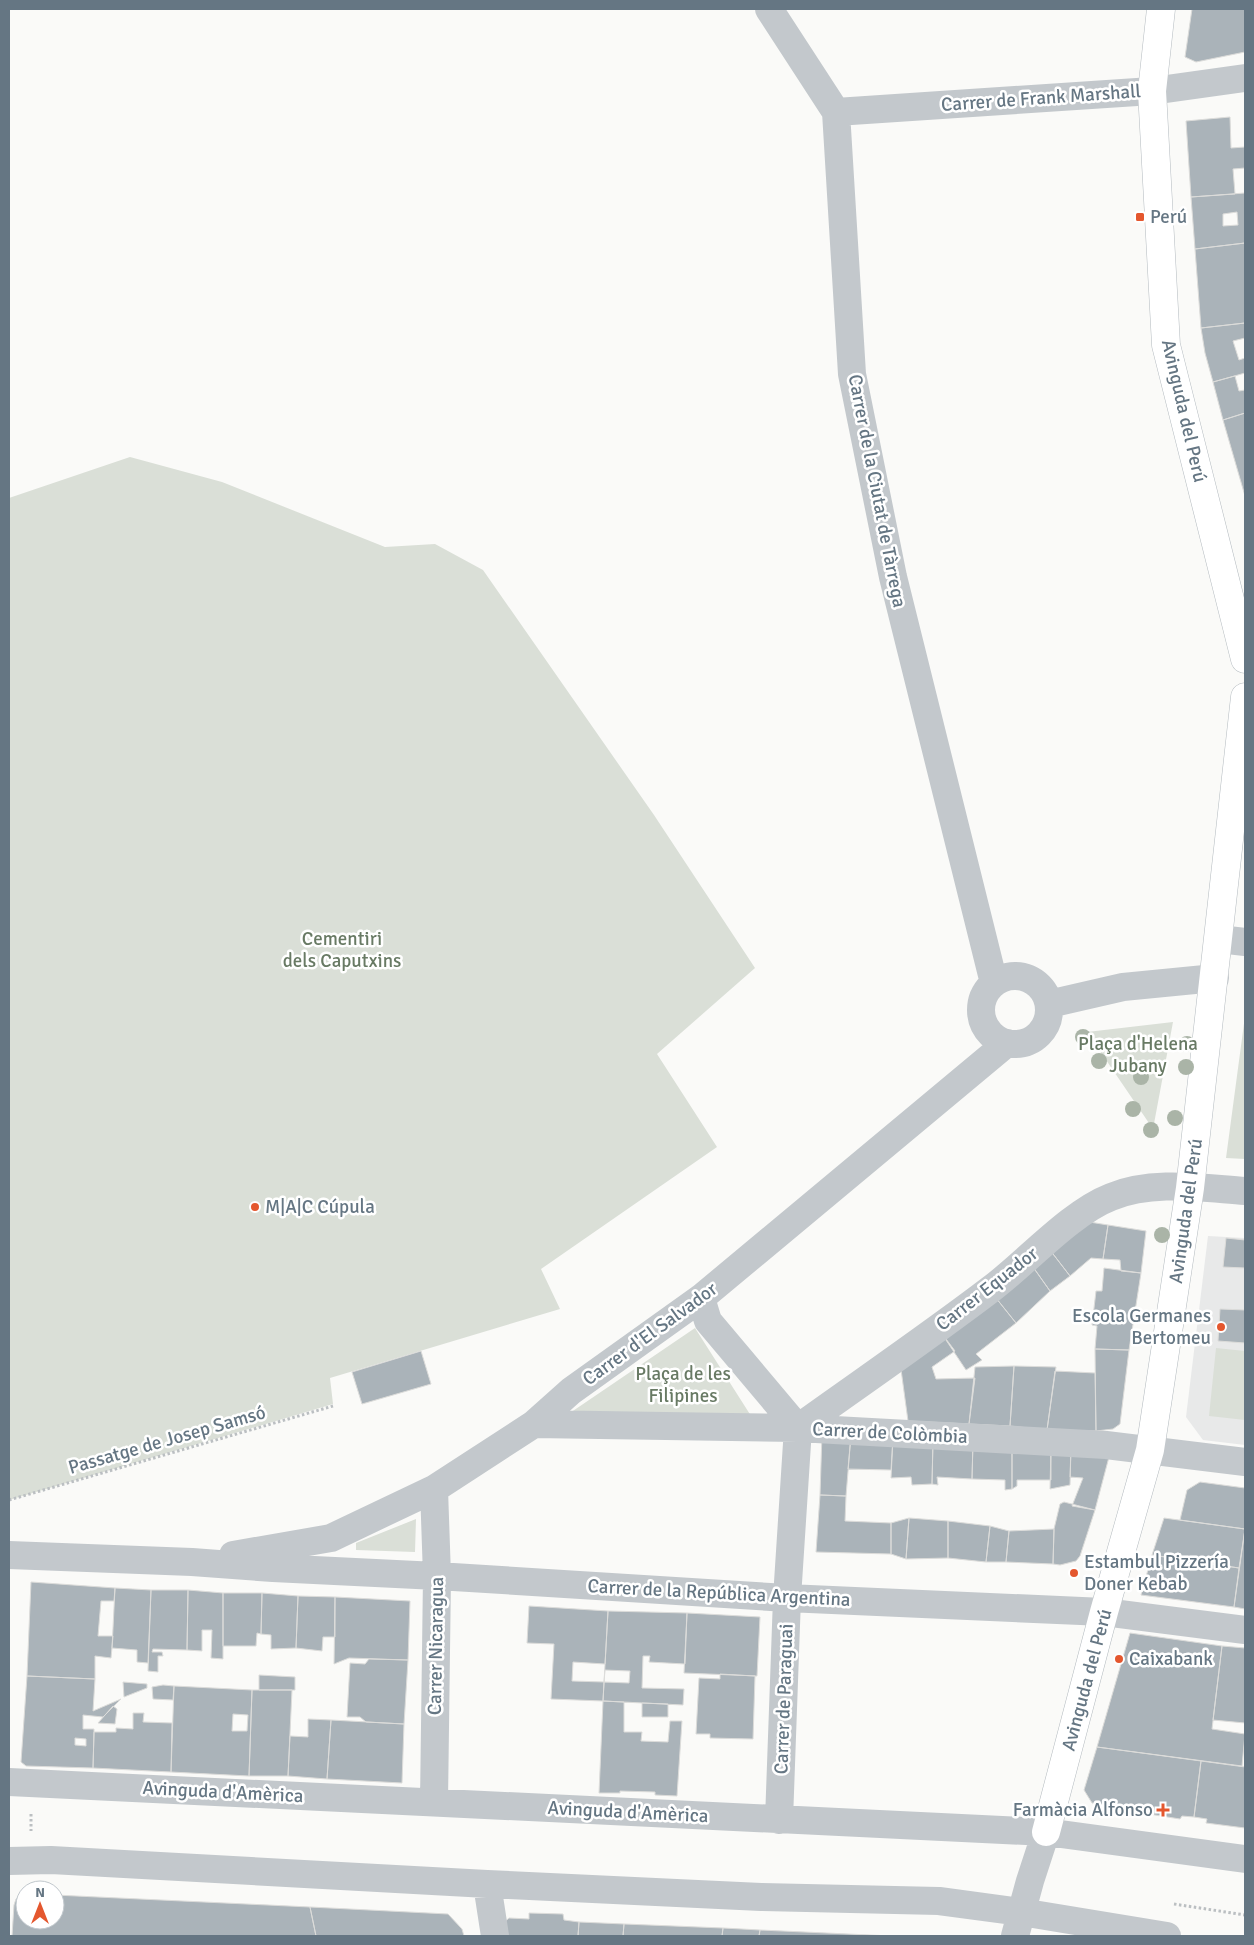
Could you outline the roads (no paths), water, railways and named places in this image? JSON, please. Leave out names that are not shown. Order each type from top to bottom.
[{"type":"street","name":"Carrer de la Ciutat de Tàrrega","points":[[769,9],[836,112],[852,374],[893,577],[994,982]]},
{"type":"street","name":"Avinguda del Perú","points":[[1161,9],[1152,91],[1166,345],[1245,659]]},
{"type":"street","name":"Carrer de Frank Marshall","points":[[836,112],[1152,91],[1245,78]]},
{"type":"street","name":"Avinguda del Perú","points":[[1046,1832],[1104,1612],[1150,1450],[1170,1330],[1190,1188],[1215,978],[1232,940],[1245,697]]},
{"type":"street","points":[[1016,975],[1028,978],[1038,984],[1046,993],[1049,1004],[1049,1016],[1045,1027],[1037,1037],[1026,1042],[1014,1044],[996,1039],[987,1031],[982,1020],[980,1008],[983,996],[994,982],[1004,976],[1016,975]]},
{"type":"street","points":[[1049,1004],[1123,988],[1215,978]]},
{"type":"street","name":"Carrer d'El Salvador","points":[[192,1562],[331,1538],[434,1489],[534,1424],[571,1391],[701,1298],[1007,1043]]},
{"type":"street","name":"Carrer Equador","points":[[798,1428],[992,1289],[1089,1208],[1110,1197],[1149,1187],[1245,1191]]},
{"type":"street","points":[[701,1298],[708,1321],[798,1428]]},
{"type":"street","name":"Carrer de Colòmbia","points":[[534,1424],[798,1428],[1096,1445],[1245,1462]]},
{"type":"street","name":"Carrer de Paraguai","points":[[779,1820],[788,1598],[798,1428]]},
{"type":"street","name":"Carrer Nicaragua","points":[[434,1489],[437,1576],[434,1802]]},
{"type":"street","points":[[9,1555],[192,1562]]},
{"type":"street","name":"Carrer de la República Argentina","points":[[192,1562],[788,1598],[1104,1612],[1245,1630]]},
{"type":"street","name":"Avinguda d'Amèrica","points":[[20,1783],[1046,1832],[1245,1859]]},
{"type":"street","points":[[1018,1924],[1046,1832]]},
{"type":"street","points":[[20,1861],[71,1861],[761,1897],[938,1901],[1018,1924],[1167,1936]]},
{"type":"street","points":[[487,1884],[495,1936]]},
{"type":"place","name":"Perú","points":[[1140,217]]},
{"type":"place","name":"M|A|C Cúpula","points":[[255,1207]]},
{"type":"place","name":"Escola Germanes Bertomeu","points":[[1221,1327]]},
{"type":"place","name":"Estambul Pizzería Doner Kebab","points":[[1074,1573]]},
{"type":"place","name":"Caixabank","points":[[1119,1659]]},
{"type":"place","name":"Farmàcia Alfonso","points":[[1163,1810]]},
{"type":"park label","name":"Cementiri dels Caputxins","points":[[342,950]]},
{"type":"park label","name":"Plaça d'Helena Jubany","points":[[1138,1055]]},
{"type":"park label","name":"Plaça de les Filipines","points":[[683,1385]]}]
